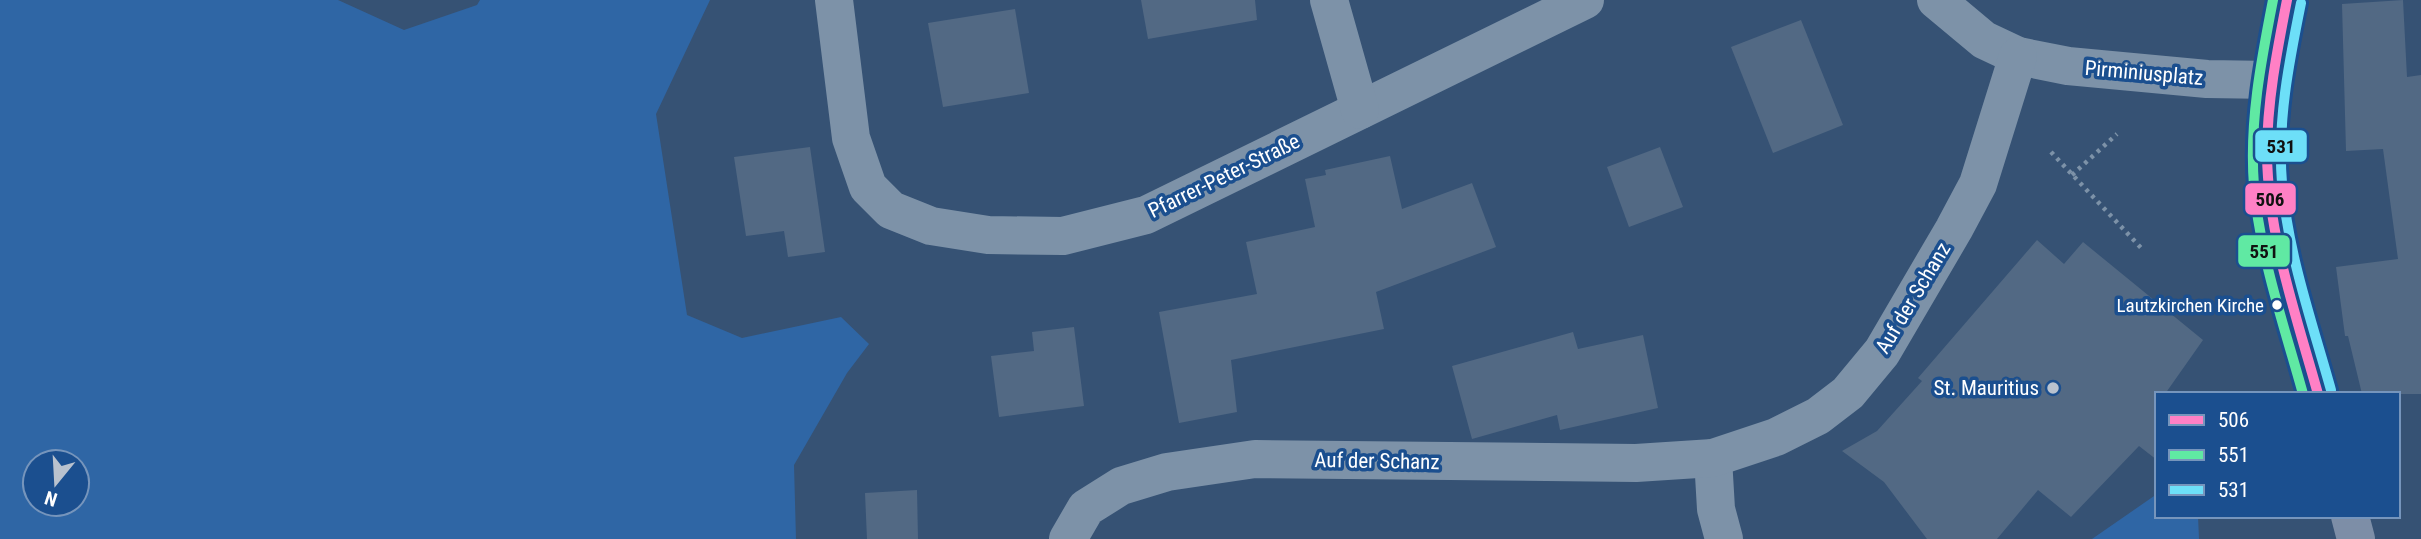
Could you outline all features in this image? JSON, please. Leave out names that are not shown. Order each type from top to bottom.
[{"type":"main road","points":[[2287,0],[2272,80],[2267,155],[2277,239],[2317,392]]},
{"type":"main road","points":[[2351,518],[2356,539]]},
{"type":"street","name":"Pfarrer-Peter-Straße","points":[[834,0],[851,138],[868,187],[891,210],[931,226],[988,235],[1063,236],[1146,215],[1585,0]]},
{"type":"street","points":[[1329,0],[1360,110]]},
{"type":"street","name":"Pirminiusplatz","points":[[1936,0],[1984,40],[2018,56],[2068,66],[2207,79],[2272,80]]},
{"type":"street","name":"Auf der Schanz","points":[[1068,539],[1086,508],[1121,486],[1167,472],[1255,459],[1582,463],[1713,458],[1776,437],[1818,416],[1848,393],[1882,352],[1978,184],[2018,56]]},
{"type":"street","points":[[1713,458],[1716,509],[1724,539]]},
{"type":"path","points":[[2072,175],[2117,134]]},
{"type":"path","points":[[2051,152],[2144,251]]},
{"type":"shaded area","points":[[0,0],[338,0],[404,30],[477,5],[480,0],[710,0],[656,114],[687,315],[742,338],[841,317],[869,344],[847,373],[794,465],[796,539],[0,539]]},
{"type":"shaded area","points":[[2155,495],[2155,518],[2198,518],[2199,539],[2092,539]]},
{"type":"building","points":[[1141,0],[1255,0],[1257,20],[1148,39]]},
{"type":"building","points":[[2403,0],[2407,77],[2421,75],[2421,394],[2362,392],[2348,336],[2345,336],[2336,267],[2398,259],[2383,149],[2346,151],[2342,4]]},
{"type":"building","points":[[1015,9],[1029,93],[943,107],[928,23]]},
{"type":"building","points":[[1801,20],[1843,125],[1773,153],[1731,47]]},
{"type":"building","points":[[810,147],[825,252],[788,257],[784,231],[746,236],[734,157]]},
{"type":"building","points":[[1660,147],[1683,207],[1629,227],[1607,167]]},
{"type":"building","points":[[1390,156],[1402,209],[1472,183],[1496,247],[1376,292],[1384,329],[1231,360],[1237,412],[1179,423],[1159,312],[1257,294],[1246,242],[1315,227],[1305,179],[1326,175],[1325,170]]},
{"type":"building","name":"St. Mauritius","points":[[2037,240],[2064,264],[2083,242],[2203,340],[2166,392],[2155,392],[2155,458],[2139,446],[2071,517],[2038,490],[1997,539],[1927,539],[1884,482],[1842,451],[1877,431],[1922,381],[1918,378]]},
{"type":"building","points":[[1074,327],[1084,406],[999,417],[991,356],[1034,351],[1032,332]]},
{"type":"building","points":[[1573,332],[1578,349],[1643,335],[1658,408],[1560,430],[1557,415],[1472,439],[1452,366]]},
{"type":"building","points":[[917,490],[918,539],[867,539],[865,493]]},
{"type":"transit line","name":"551","points":[[2273,0],[2260,69],[2255,116],[2254,186],[2267,265],[2302,392]]},
{"type":"transit line","name":"506","points":[[2287,0],[2269,115],[2269,185],[2272,215],[2285,275],[2317,392]]},
{"type":"transit line","name":"531","points":[[2301,3],[2288,70],[2283,115],[2282,183],[2295,262],[2331,390]]},
{"type":"place","name":"Lautzkirchen Kirche","points":[[2277,305]]},
{"type":"place","name":"St. Mauritius","points":[[2053,388]]}]
